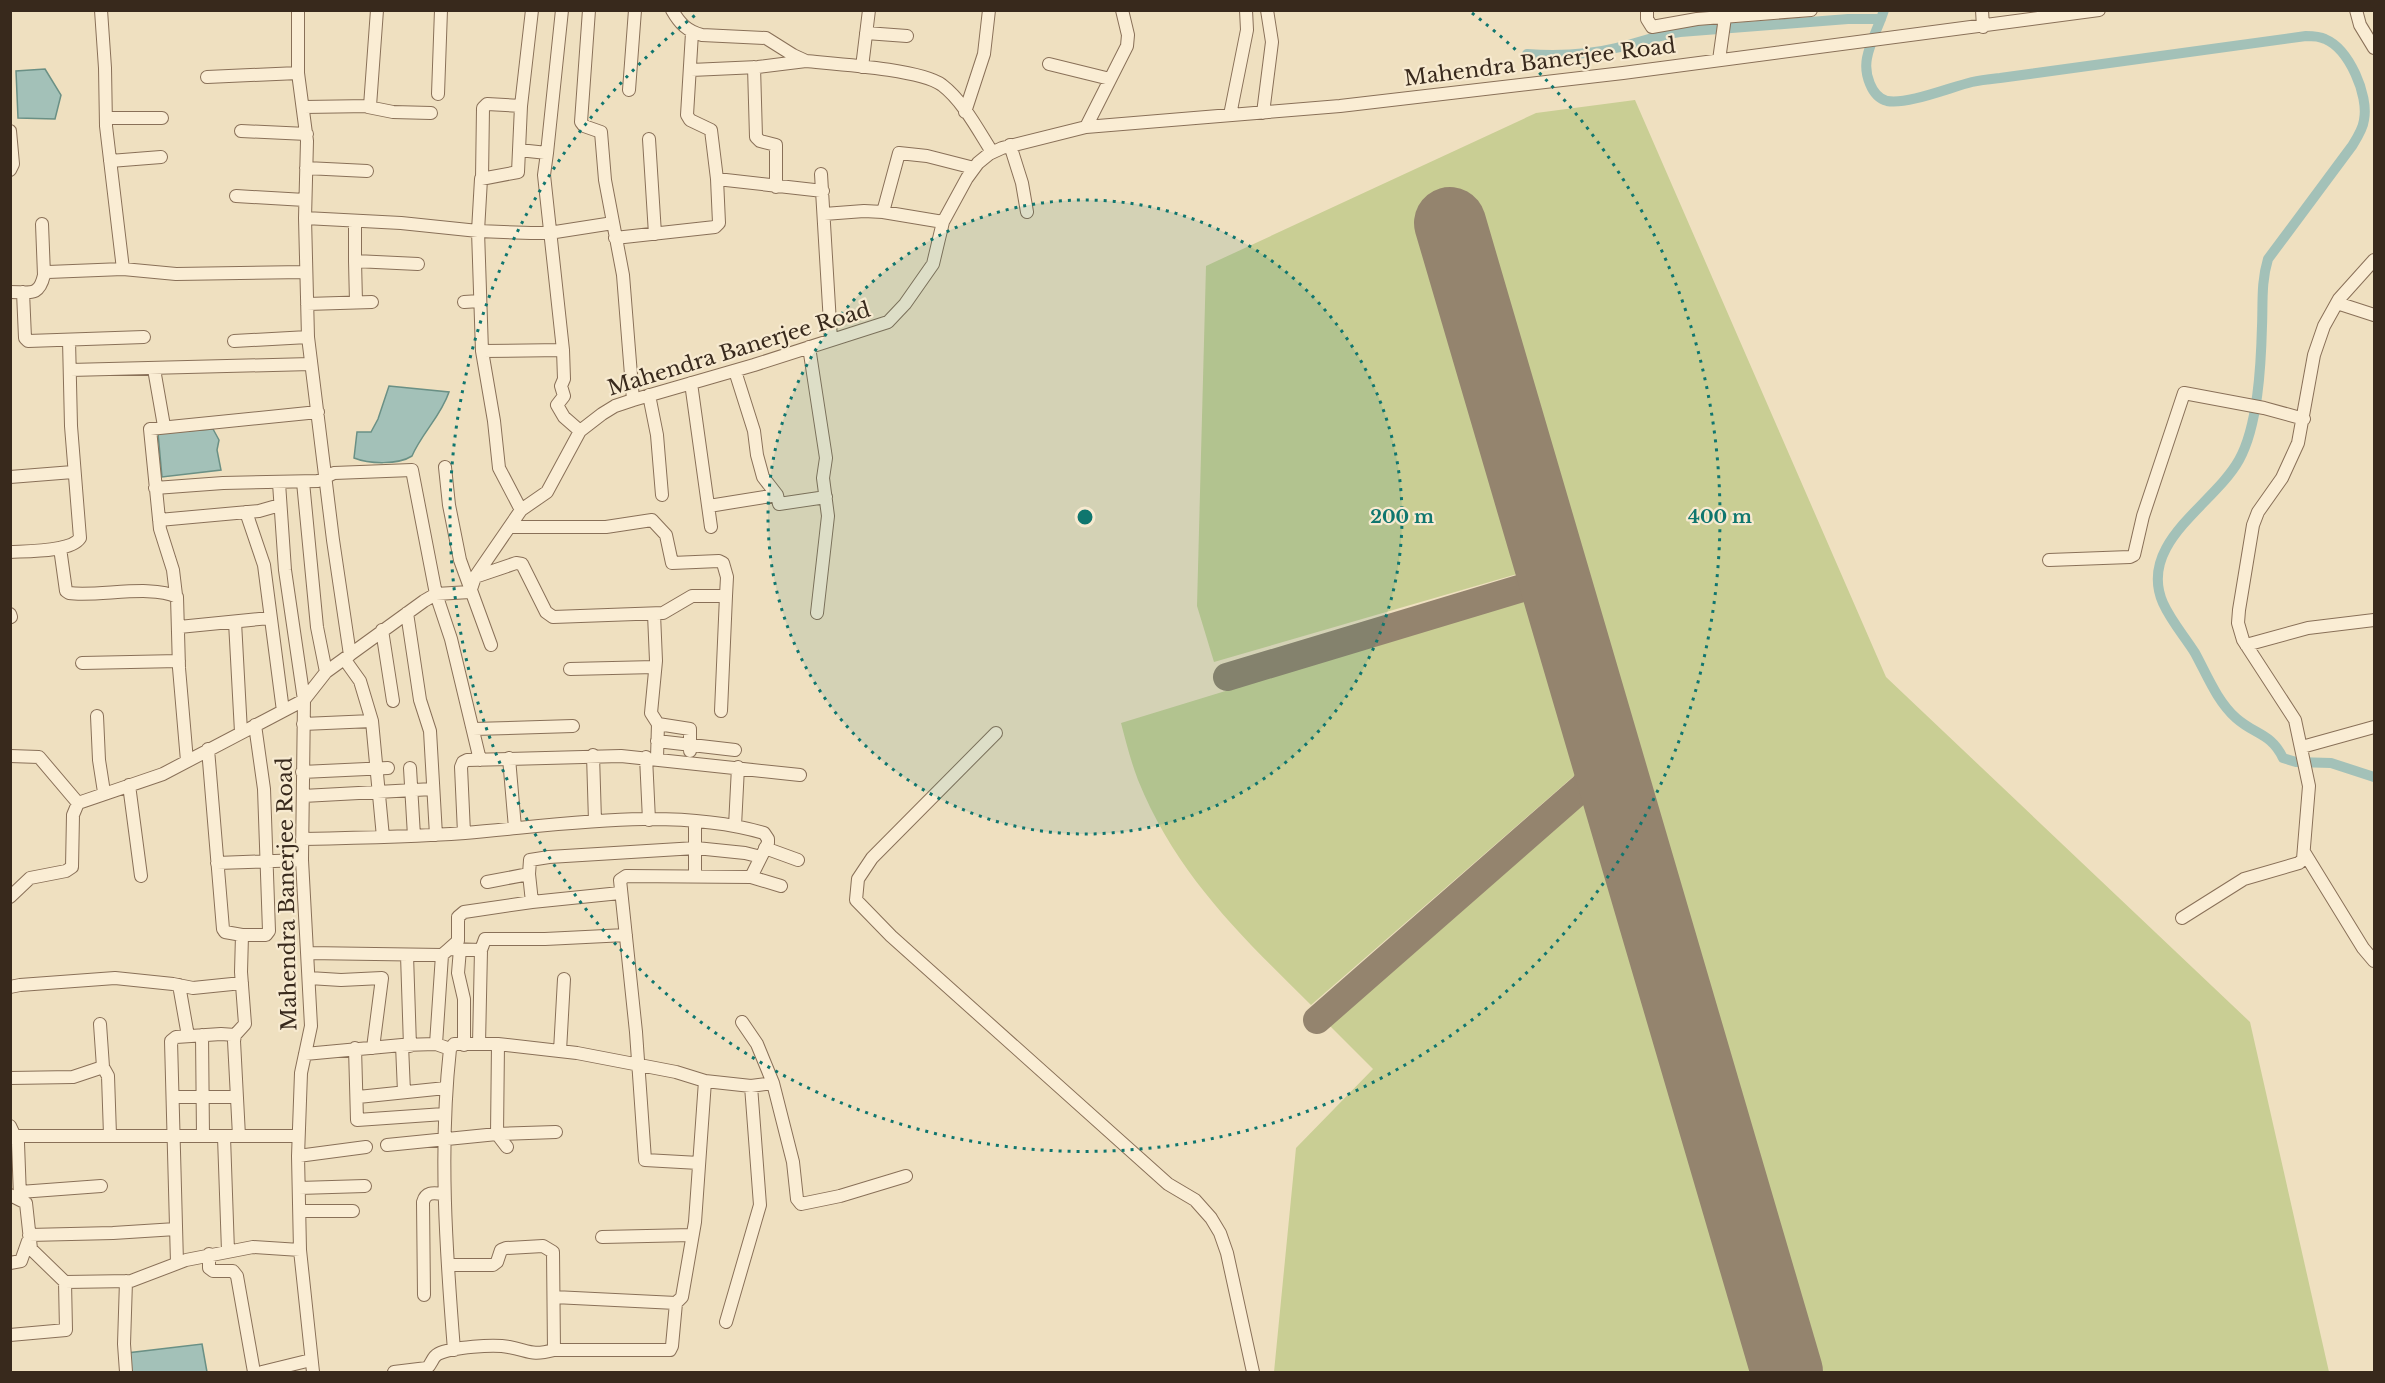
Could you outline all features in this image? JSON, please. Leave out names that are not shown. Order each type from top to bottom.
[{"type":"street","points":[[101,10],[106,118],[123,269]]},
{"type":"street","points":[[298,10],[298,73],[307,134],[305,276],[308,337],[348,658],[360,681],[372,721],[382,769],[377,793],[383,837]]},
{"type":"street","points":[[368,107],[372,104],[377,10]]},
{"type":"street","points":[[438,94],[441,10]]},
{"type":"street","points":[[482,178],[517,173],[521,106],[532,10]]},
{"type":"street","points":[[562,10],[544,176],[563,350],[564,379],[561,386],[564,396],[556,405],[564,417],[580,431]]},
{"type":"street","points":[[589,10],[581,122],[584,126],[601,132],[612,221],[623,275],[633,400]]},
{"type":"street","points":[[629,90],[635,10]]},
{"type":"street","points":[[672,10],[682,26],[692,33],[766,38],[806,61]]},
{"type":"street","points":[[862,67],[869,10]]},
{"type":"street","points":[[965,112],[984,54],[989,10]]},
{"type":"street","points":[[1086,127],[1128,41],[1122,10]]},
{"type":"street","points":[[1230,115],[1247,30],[1246,10]]},
{"type":"street","points":[[1263,113],[1272,42],[1267,10]]},
{"type":"street","points":[[1647,10],[1647,19],[1652,27],[1697,19],[1810,10]]},
{"type":"street","points":[[1982,10],[1983,27]]},
{"type":"street","name":"Mahendra Banerjee Road","points":[[990,153],[1010,145],[1086,127],[1340,106],[1983,27],[2044,15],[2099,10]]},
{"type":"street","points":[[2356,10],[2360,25],[2374,48]]},
{"type":"street","points":[[1719,60],[1725,16]]},
{"type":"street","points":[[615,238],[717,226],[719,221],[711,130],[688,118],[692,33]]},
{"type":"street","points":[[866,33],[907,36]]},
{"type":"street","points":[[691,70],[754,67],[806,61],[919,76],[935,81],[946,89],[965,112],[990,153],[974,168],[943,222],[883,212],[824,214]]},
{"type":"street","points":[[1049,64],[1110,79]]},
{"type":"street","points":[[754,67],[756,137],[760,141],[777,145],[776,187]]},
{"type":"street","points":[[207,77],[298,73]]},
{"type":"street","points":[[520,510],[499,468],[482,351],[478,231],[482,178],[483,108],[487,104],[521,106]]},
{"type":"street","points":[[304,107],[368,107],[393,112],[431,113]]},
{"type":"street","points":[[106,118],[162,118]]},
{"type":"street","points":[[10,131],[13,164],[10,170]]},
{"type":"street","points":[[241,131],[307,134]]},
{"type":"street","points":[[649,139],[655,234]]},
{"type":"street","points":[[1010,145],[1022,183],[1027,212]]},
{"type":"street","points":[[519,150],[547,153]]},
{"type":"street","points":[[883,212],[898,153],[927,156],[974,168]]},
{"type":"street","points":[[110,161],[161,157]]},
{"type":"street","points":[[306,168],[367,171]]},
{"type":"street","points":[[821,174],[831,340]]},
{"type":"street","points":[[717,179],[823,191]]},
{"type":"street","points":[[236,195],[355,220],[478,231],[549,232],[612,221]]},
{"type":"street","points":[[355,220],[356,302]]},
{"type":"street","name":"Mahendra Banerjee Road","points":[[470,592],[475,577],[520,510],[547,492],[580,431],[615,406],[735,371],[888,322],[933,264],[943,222]]},
{"type":"street","points":[[42,225],[44,275],[40,289],[17,292],[26,340],[144,337]]},
{"type":"street","points":[[2182,918],[2244,879],[2300,863],[2303,859],[2309,801],[2304,752],[2292,712],[2240,633],[2239,610],[2253,525],[2258,512],[2282,478],[2298,444],[2314,355],[2324,326],[2337,303],[2374,260]]},
{"type":"street","points":[[355,261],[418,264]]},
{"type":"street","points":[[44,275],[48,272],[123,269],[176,274],[305,276]]},
{"type":"street","points":[[464,302],[480,301]]},
{"type":"street","points":[[307,304],[372,302]]},
{"type":"street","points":[[2337,303],[2374,315]]},
{"type":"street","points":[[234,341],[308,337]]},
{"type":"street","points":[[10,552],[60,548],[77,542],[80,538],[73,472],[69,340]]},
{"type":"street","points":[[809,347],[826,458],[823,478],[828,516],[817,613]]},
{"type":"street","points":[[482,351],[563,350]]},
{"type":"street","points":[[70,370],[311,364]]},
{"type":"street","points":[[154,369],[164,426]]},
{"type":"street","points":[[735,371],[754,430],[763,477],[777,495],[779,504],[826,497]]},
{"type":"street","points":[[691,383],[711,527]]},
{"type":"street","points":[[2049,560],[2133,557],[2144,513],[2184,393],[2258,407],[2304,419]]},
{"type":"street","points":[[649,395],[657,435],[662,495]]},
{"type":"street","points":[[187,761],[176,595],[173,570],[162,541],[149,431],[152,428],[164,426],[318,412]]},
{"type":"street","points":[[445,467],[455,539],[470,592],[476,601],[491,645]]},
{"type":"street","points":[[155,488],[223,483],[318,482],[334,473],[412,470],[436,594],[451,639],[480,760]]},
{"type":"street","points":[[10,477],[73,472]]},
{"type":"street","points":[[303,482],[317,627],[326,672]]},
{"type":"street","name":"Mahendra Banerjee Road","points":[[279,483],[285,570],[304,700],[302,860],[311,1026],[299,1100],[298,1156],[300,1250],[312,1366]]},
{"type":"street","points":[[709,506],[777,495]]},
{"type":"street","points":[[159,520],[264,510],[280,505]]},
{"type":"street","points":[[246,512],[263,560],[283,711]]},
{"type":"street","points":[[510,527],[606,527],[652,520],[666,535],[672,563],[719,561],[723,563],[726,566],[726,597],[721,711]]},
{"type":"street","points":[[60,548],[66,591],[69,593],[133,592],[176,595]]},
{"type":"street","points":[[475,577],[516,563],[522,564],[546,612],[553,616],[663,614],[692,596],[726,597]]},
{"type":"street","points":[[11,893],[30,878],[66,872],[72,867],[73,815],[78,803],[104,792],[163,774],[304,700],[326,672],[348,658],[381,630],[436,594],[470,592]]},
{"type":"street","points":[[407,613],[420,700],[430,732],[436,835]]},
{"type":"street","points":[[649,820],[652,758],[657,741],[658,724],[651,713],[655,667],[654,614]]},
{"type":"street","points":[[179,627],[270,618]]},
{"type":"street","points":[[2246,645],[2308,628],[2374,620]]},
{"type":"street","points":[[235,622],[241,732]]},
{"type":"street","points":[[381,630],[393,701]]},
{"type":"street","points":[[82,663],[179,661]]},
{"type":"street","points":[[570,669],[655,667]]},
{"type":"street","points":[[97,716],[99,760],[104,792]]},
{"type":"street","points":[[303,724],[372,721]]},
{"type":"street","points":[[658,724],[690,729],[689,761]]},
{"type":"street","points":[[208,749],[223,928],[225,932],[242,935],[269,934],[263,775],[255,725]]},
{"type":"street","points":[[473,729],[573,726]]},
{"type":"street","points":[[2304,752],[2374,727]]},
{"type":"street","points":[[996,734],[872,858],[858,879],[856,900],[891,936],[1134,1154],[1168,1184],[1195,1200],[1220,1233],[1227,1253],[1253,1372]]},
{"type":"street","points":[[657,741],[735,750]]},
{"type":"street","points":[[464,833],[461,767],[467,760],[593,755],[689,761],[800,775]]},
{"type":"street","points":[[593,755],[595,821]]},
{"type":"street","points":[[10,756],[39,757],[78,803]]},
{"type":"street","points":[[509,758],[515,828]]},
{"type":"street","points":[[735,826],[738,767]]},
{"type":"street","points":[[410,768],[414,836]]},
{"type":"street","points":[[302,772],[382,769]]},
{"type":"street","points":[[129,785],[141,876]]},
{"type":"street","points":[[303,796],[433,789]]},
{"type":"street","points":[[302,838],[436,835],[595,821],[695,821],[735,826],[764,833],[768,839],[751,877]]},
{"type":"street","points":[[695,821],[695,875]]},
{"type":"street","points":[[532,902],[528,863],[534,859],[696,848],[745,853],[763,852],[798,860]]},
{"type":"street","points":[[2304,852],[2363,948],[2374,961]]},
{"type":"street","points":[[217,863],[302,860]]},
{"type":"street","points":[[487,882],[529,874]]},
{"type":"street","points":[[699,1163],[645,1160],[642,1099],[620,880],[626,876],[751,877],[781,886]]},
{"type":"street","points":[[436,1044],[451,951],[458,941],[458,917],[464,912],[620,893]]},
{"type":"street","points":[[239,1136],[234,1041],[235,1035],[245,1024],[242,935]]},
{"type":"street","points":[[479,1044],[482,941],[490,938],[545,939],[626,935]]},
{"type":"street","points":[[308,953],[407,955],[481,950]]},
{"type":"street","points":[[451,951],[464,999],[464,1045]]},
{"type":"street","points":[[404,1092],[407,955]]},
{"type":"street","points":[[10,987],[115,978],[196,988],[242,983]]},
{"type":"street","points":[[309,978],[341,980],[382,978],[373,1047]]},
{"type":"street","points":[[560,1051],[564,979]]},
{"type":"street","points":[[179,985],[188,1036]]},
{"type":"street","points":[[742,1022],[757,1044],[773,1083],[793,1162],[798,1202],[805,1205],[906,1176]]},
{"type":"street","points":[[100,1023],[103,1067],[108,1076],[110,1136]]},
{"type":"street","points":[[202,1035],[203,1136]]},
{"type":"street","points":[[177,1263],[171,1041],[176,1037],[235,1035]]},
{"type":"street","points":[[305,1053],[436,1044],[450,1048]]},
{"type":"street","points":[[454,1350],[443,1141],[450,1048],[454,1044],[498,1044],[560,1051],[676,1072],[705,1081],[751,1086],[773,1083]]},
{"type":"street","points":[[498,1044],[497,1134],[507,1147]]},
{"type":"street","points":[[355,1048],[357,1120],[444,1114]]},
{"type":"street","points":[[10,1078],[73,1077],[103,1067]]},
{"type":"street","points":[[394,1372],[427,1368],[436,1355],[454,1350],[508,1347],[537,1354],[554,1350],[670,1350],[676,1303],[682,1297],[692,1235],[705,1081]]},
{"type":"street","points":[[726,1322],[760,1205],[751,1086]]},
{"type":"street","points":[[358,1097],[446,1088]]},
{"type":"street","points":[[172,1097],[237,1097]]},
{"type":"street","points":[[298,1136],[110,1136],[13,1131],[17,1195],[26,1203],[28,1238],[34,1254],[65,1282],[137,1280],[177,1263],[228,1251],[263,1247],[300,1250]]},
{"type":"street","points":[[387,1145],[497,1134],[556,1132]]},
{"type":"street","points":[[224,1137],[228,1251]]},
{"type":"street","points":[[298,1156],[366,1147]]},
{"type":"street","points":[[17,1195],[101,1186]]},
{"type":"street","points":[[300,1188],[366,1186]]},
{"type":"street","points":[[424,1295],[423,1202],[429,1193],[444,1194]]},
{"type":"street","points":[[300,1210],[353,1210]]},
{"type":"street","points":[[28,1238],[176,1229]]},
{"type":"street","points":[[602,1237],[692,1235]]},
{"type":"street","points":[[10,1263],[21,1261],[28,1238]]},
{"type":"street","points":[[449,1265],[493,1265],[497,1262],[501,1250],[506,1248],[543,1246],[553,1252],[554,1350]]},
{"type":"street","points":[[209,1254],[211,1270],[215,1272],[233,1271],[237,1276],[254,1372]]},
{"type":"street","points":[[126,1281],[124,1344],[126,1372]]},
{"type":"street","points":[[10,1335],[66,1330],[65,1282]]},
{"type":"street","points":[[554,1297],[676,1303]]},
{"type":"street","points":[[262,1372],[312,1366]]},
{"type":"green space","points":[[1635,100],[1886,677],[2250,1022],[2329,1372],[1809,1372],[1465,217],[1422,230],[1524,572],[1214,662],[1197,606],[1206,266],[1536,113]]},
{"type":"green space","points":[[1533,597],[1583,768],[1311,1005],[1212,902],[1171,845],[1153,814],[1138,780],[1121,723]]},
{"type":"green space","points":[[1591,797],[1761,1372],[1274,1372],[1296,1148],[1373,1069],[1327,1023]]},
{"type":"water","points":[[45,69],[61,95],[55,119],[18,118],[16,71]]},
{"type":"water","points":[[389,386],[449,392],[446,401],[412,456],[399,461],[383,463],[354,458],[357,432],[371,432]]},
{"type":"water","points":[[213,429],[219,440],[217,450],[221,470],[162,477],[158,433]]},
{"type":"water","points":[[202,1344],[207,1372],[130,1372],[127,1353]]},
{"type":"waterway","points":[[1884,10],[1870,46],[1866,64],[1873,90],[1881,99],[1887,101],[1896,102],[1917,98],[1982,80],[2306,36],[2320,37],[2334,44],[2349,62],[2363,98],[2365,110],[2363,123],[2352,146],[2268,259],[2263,284],[2261,359],[2257,395],[2245,446],[2239,460],[2227,477],[2169,543],[2160,562],[2158,581],[2163,603],[2170,616],[2195,653],[2218,696],[2236,718],[2268,739],[2283,758],[2296,762],[2331,763],[2374,777]]},
{"type":"waterway","points":[[1527,54],[1561,55],[1594,52],[1680,32],[1848,19],[1881,19]]},
{"type":"taxiway","points":[[1227,677],[1555,578]]},
{"type":"taxiway","points":[[1583,787],[1597,766],[1603,742]]},
{"type":"taxiway","points":[[1317,1020],[1583,787],[1589,785],[1618,791]]},
{"type":"runway","points":[[1450,223],[1787,1372]]}]
